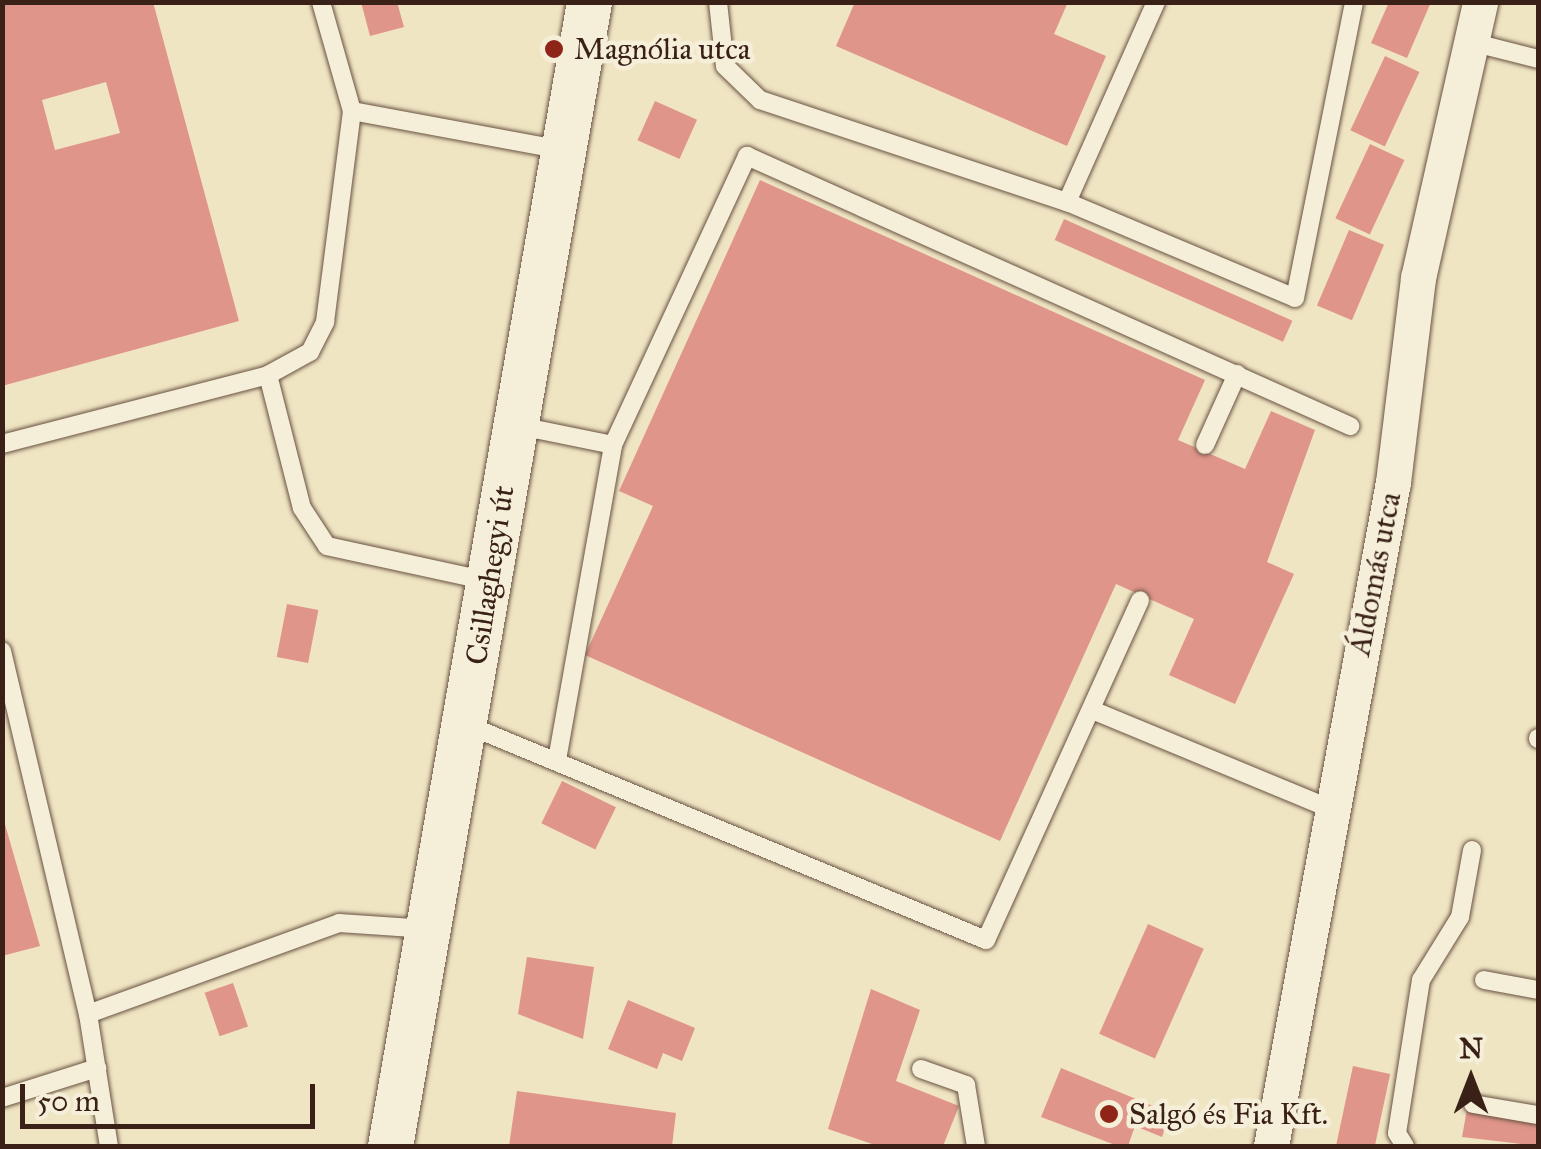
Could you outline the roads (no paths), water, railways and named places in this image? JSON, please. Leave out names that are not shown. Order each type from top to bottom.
[{"type":"street","name":"Csillaghegyi út","points":[[390,1146],[588,2]]},
{"type":"street","name":"Áldomás utca","points":[[1271,1146],[1329,808],[1393,482],[1418,278],[1480,2]]},
{"type":"lane","points":[[2,444],[268,375],[298,363],[320,336],[352,111],[321,2]]},
{"type":"lane","points":[[718,2],[725,66],[760,100],[1067,202],[1295,298],[1354,2]]},
{"type":"lane","points":[[1067,202],[1156,2]]},
{"type":"lane","points":[[1471,42],[1538,59]]},
{"type":"lane","points":[[352,111],[563,150]]},
{"type":"lane","points":[[557,760],[613,445],[748,156],[1350,426]]},
{"type":"lane","points":[[1205,446],[1237,374]]},
{"type":"lane","points":[[268,375],[302,508],[327,546],[489,582]]},
{"type":"lane","points":[[515,425],[613,445]]},
{"type":"lane","points":[[465,724],[986,940],[1140,600]]},
{"type":"lane","points":[[2,652],[88,1014],[108,1146]]},
{"type":"lane","points":[[1092,710],[1329,808]]},
{"type":"lane","points":[[1406,1146],[1397,1133],[1421,980],[1460,917],[1472,850]]},
{"type":"lane","points":[[88,1014],[339,923],[428,929]]},
{"type":"lane","points":[[1484,980],[1538,990]]},
{"type":"lane","points":[[2,1098],[97,1068]]},
{"type":"lane","points":[[921,1069],[966,1086],[976,1146]]},
{"type":"lane","points":[[1473,1104],[1538,1116]]},
{"type":"place","name":"Magnólia utca","points":[[554,49]]},
{"type":"place","name":"Salgó és Fia Kft.","points":[[1109,1114]]}]
